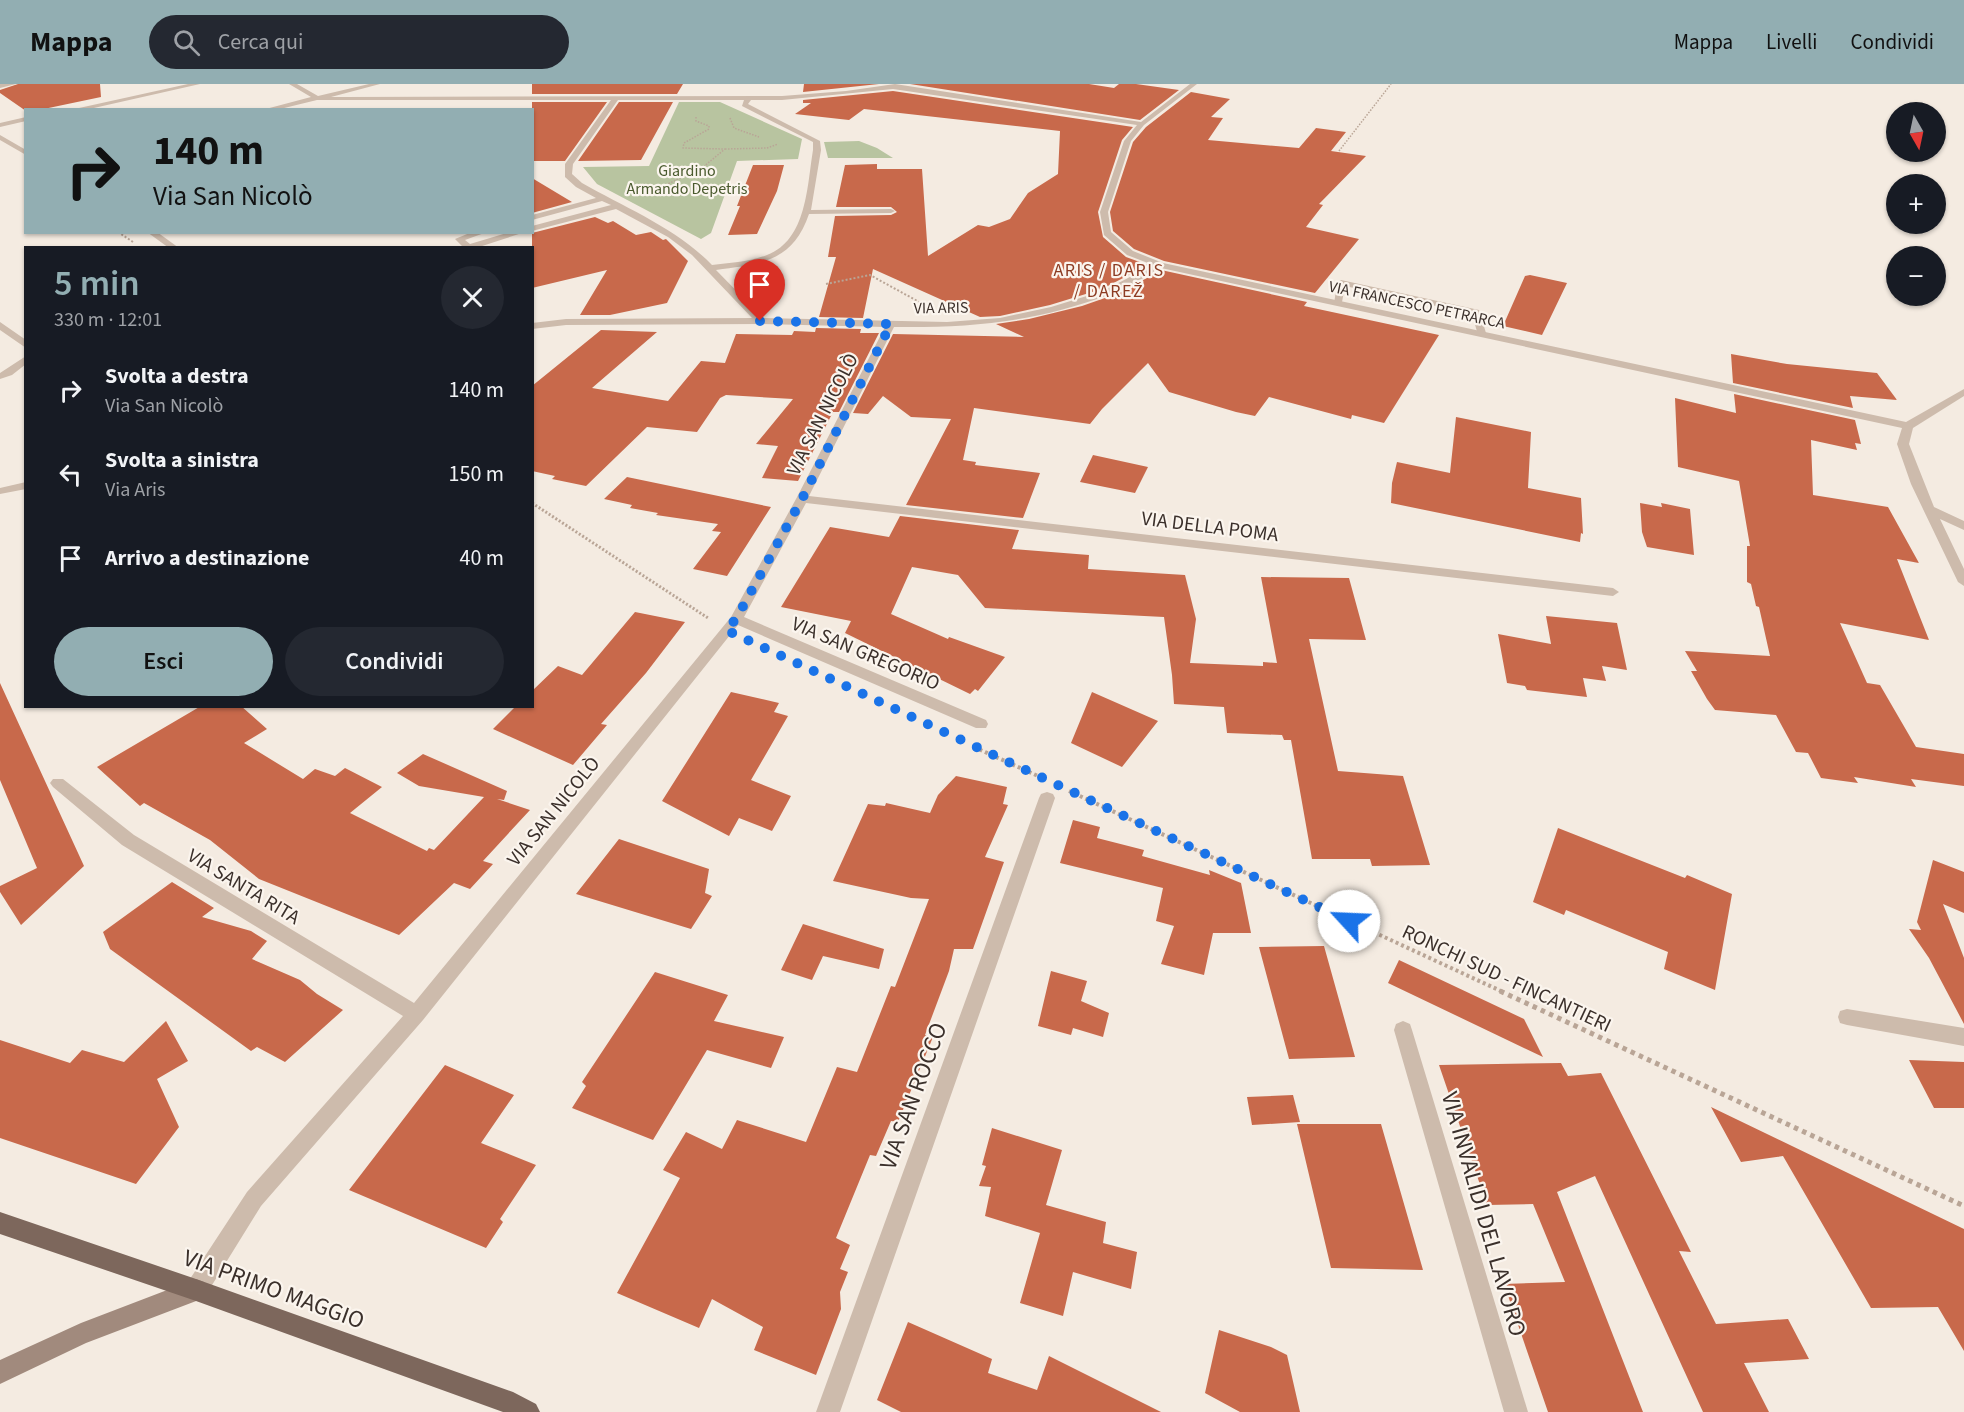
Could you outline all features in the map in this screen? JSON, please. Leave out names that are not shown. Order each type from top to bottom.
[{"type":"main road","name":"VIA PRIMO MAGGIO","points":[[0,1222],[513,1404],[528,1412]]},
{"type":"street","points":[[0,87],[13,84]]},
{"type":"street","points":[[83,108],[197,84]]},
{"type":"street","points":[[292,84],[317,98],[748,98],[814,96],[892,85],[1142,124]]},
{"type":"street","points":[[274,108],[377,84]]},
{"type":"street","name":"VIA FRANCESCO PETRARCA","points":[[1194,84],[1142,124],[1128,141],[1104,212],[1107,233],[1130,253],[1160,265],[1908,426]]},
{"type":"street","points":[[616,98],[569,164],[568,175],[579,184],[671,235],[711,268],[760,321]]},
{"type":"street","points":[[711,268],[773,256],[798,235],[806,212],[817,150],[816,141],[744,105],[748,98]]},
{"type":"street","points":[[0,124],[24,119]]},
{"type":"street","points":[[0,137],[24,152]]},
{"type":"street","points":[[534,217],[604,198]]},
{"type":"street","points":[[534,228],[617,206]]},
{"type":"street","points":[[806,212],[891,211]]},
{"type":"street","points":[[154,234],[172,246]]},
{"type":"street","points":[[467,246],[459,239],[476,234]]},
{"type":"street","points":[[472,246],[514,234]]},
{"type":"street","name":"VIA ARIS","points":[[534,327],[566,322],[760,321],[947,325],[1000,321],[1053,309],[1106,293],[1160,265]]},
{"type":"street","points":[[1338,302],[1341,284],[1476,312],[1481,333]]},
{"type":"street","name":"VIA SAN NICOLÒ","points":[[196,1290],[254,1199],[416,1014],[731,624],[802,499],[891,324]]},
{"type":"street","points":[[0,325],[24,343]]},
{"type":"street","points":[[0,376],[9,373],[24,361]]},
{"type":"street","points":[[1964,392],[1908,426],[1903,444],[1930,510],[1964,582]]},
{"type":"street","points":[[0,491],[24,485]]},
{"type":"street","name":"VIA DELLA POMA","points":[[802,499],[1613,592]]},
{"type":"street","points":[[1930,510],[1964,526]]},
{"type":"street","name":"VIA SAN GREGORIO","points":[[731,624],[981,724]]},
{"type":"street","name":"VIA SANTA RITA","points":[[58,783],[128,840],[416,1014]]},
{"type":"street","name":"VIA SAN ROCCO","points":[[828,1412],[1055,793]]},
{"type":"street","points":[[1847,1017],[1964,1037]]},
{"type":"street","name":"VIA INVALIDI DEL LAVORO","points":[[1403,1030],[1516,1412]]},
{"type":"street","points":[[0,1372],[81,1334],[196,1290]]},
{"type":"path","points":[[1339,151],[1391,84]]},
{"type":"path","points":[[726,113],[730,116],[734,128],[762,137]]},
{"type":"path","points":[[699,115],[694,117],[696,121],[709,126],[709,129],[702,135],[684,143],[682,148],[767,148],[776,146],[778,143],[776,140]]},
{"type":"path","points":[[636,199],[702,168],[725,149]]},
{"type":"path","points":[[121,234],[133,243]]},
{"type":"path","points":[[826,284],[870,275],[924,305]]},
{"type":"path","points":[[534,504],[731,624]]},
{"type":"path","points":[[966,743],[1042,778]]},
{"type":"path","name":"RONCHI SUD - FINCANTIERI","points":[[1055,793],[1964,1206]]},
{"type":"green space","name":"Giardino Armando Depetris","points":[[679,102],[720,102],[802,139],[798,159],[737,161],[711,233],[701,239],[597,184],[583,167],[649,166]]},
{"type":"green space","points":[[859,141],[893,158],[828,158],[824,142]]},
{"type":"building","points":[[18,84],[100,84],[101,97],[49,108],[24,110],[0,93],[0,90]]},
{"type":"building","points":[[532,84],[683,84],[677,94],[532,94]]},
{"type":"building","points":[[804,84],[879,84],[803,92]]},
{"type":"building","points":[[910,84],[1089,84],[1114,88],[1119,84],[1136,84],[1179,90],[1140,120]]},
{"type":"building","points":[[893,91],[1133,127],[1122,140],[1098,212],[1103,237],[1126,257],[1148,265],[1102,289],[1050,305],[1000,316],[980,317],[873,269],[863,318],[819,317],[836,257],[828,257],[835,216],[891,215],[897,212],[891,207],[836,207],[845,165],[877,164],[877,169],[922,169],[928,256],[978,225],[989,227],[1010,219],[1028,193],[1058,174],[1060,131],[864,109],[849,120],[795,114],[811,103],[803,103],[803,100]]},
{"type":"building","points":[[1191,92],[1230,99],[1211,117],[1223,118],[1208,140],[1299,148],[1316,128],[1346,132],[1331,151],[1366,156],[1319,204],[1323,205],[1306,227],[1359,239],[1315,293],[1164,261],[1134,249],[1113,231],[1110,212],[1133,142],[1146,127]]},
{"type":"building","points":[[532,102],[607,102],[565,161],[534,161],[534,108],[532,108]]},
{"type":"building","points":[[619,102],[673,102],[641,160],[578,161]]},
{"type":"building","points":[[753,165],[784,165],[777,191],[757,234],[728,235],[740,206],[737,206]]},
{"type":"building","points":[[534,179],[572,202],[534,212]]},
{"type":"building","points":[[595,217],[608,223],[613,221],[636,235],[651,232],[663,240],[666,239],[688,261],[667,303],[610,315],[580,315],[607,270],[534,288],[532,234]]},
{"type":"building","points":[[1161,270],[1307,302],[1304,306],[1439,335],[1384,423],[1352,415],[1351,419],[1269,397],[1255,416],[1236,412],[1169,392],[1148,363],[1090,424],[974,408],[963,460],[976,462],[975,465],[1040,473],[1023,518],[906,505],[951,419],[911,417],[883,396],[868,414],[853,413],[893,334],[1024,337],[996,324],[1029,319],[1082,306],[1122,292]]},
{"type":"building","points":[[1530,275],[1567,283],[1542,335],[1503,326],[1525,276]]},
{"type":"building","points":[[816,328],[861,329],[860,333],[879,333],[839,412],[833,412],[798,481],[762,478],[778,446],[756,444],[793,399],[726,395],[720,398],[697,432],[647,427],[586,486],[552,479],[555,476],[534,471],[534,384],[601,330],[657,332],[592,388],[668,401],[701,361],[725,363],[736,334],[792,335],[794,331],[815,332]]},
{"type":"building","points":[[1731,354],[1787,364],[1877,373],[1897,400],[1850,396],[1853,408],[1733,383]]},
{"type":"building","points":[[1734,394],[1855,420],[1861,444],[1855,443],[1857,450],[1811,440],[1813,495],[1888,507],[1919,563],[1897,559],[1929,640],[1840,623],[1867,683],[1880,685],[1916,747],[1964,754],[1964,786],[1911,779],[1916,787],[1854,777],[1858,783],[1821,778],[1808,753],[1796,752],[1776,715],[1715,710],[1707,699],[1691,671],[1697,671],[1685,651],[1770,656],[1759,607],[1756,606],[1751,584],[1747,582],[1747,546],[1750,546],[1739,481],[1678,467],[1675,398],[1736,413]]},
{"type":"building","points":[[1456,417],[1531,432],[1528,488],[1581,498],[1583,534],[1581,533],[1580,542],[1391,503],[1392,483],[1397,462],[1450,473]]},
{"type":"building","points":[[1093,455],[1148,467],[1135,493],[1080,482]]},
{"type":"building","points":[[627,477],[771,507],[727,576],[693,569],[721,532],[712,531],[718,524],[656,515],[658,513],[630,508],[632,505],[604,499]]},
{"type":"building","points":[[1640,503],[1662,507],[1661,503],[1690,509],[1694,555],[1647,547],[1642,532]]},
{"type":"building","points":[[900,516],[1019,530],[1012,549],[1089,555],[1088,569],[1185,575],[1196,619],[1190,663],[1263,666],[1263,662],[1277,663],[1261,577],[1349,578],[1366,640],[1309,639],[1338,771],[1403,776],[1430,865],[1372,866],[1370,859],[1312,859],[1291,740],[1284,740],[1282,735],[1227,733],[1224,707],[1174,704],[1164,617],[985,608],[958,575],[912,567],[891,614],[948,639],[949,637],[1005,657],[978,691],[975,689],[970,694],[845,633],[851,621],[781,607],[830,527],[889,537]]},
{"type":"building","points":[[635,612],[685,622],[646,673],[601,724],[607,725],[573,765],[493,729],[514,708],[534,708],[534,689],[558,666],[582,675]]},
{"type":"building","points":[[1546,616],[1617,623],[1627,670],[1602,666],[1606,681],[1583,678],[1587,697],[1527,690],[1525,686],[1507,683],[1498,634],[1551,644]]},
{"type":"building","points":[[0,683],[84,866],[21,925],[0,892],[0,886],[37,868],[0,780]]},
{"type":"building","points":[[731,692],[779,703],[774,712],[788,716],[751,780],[791,796],[772,831],[739,818],[729,836],[662,801]]},
{"type":"building","points":[[1092,692],[1158,721],[1122,767],[1071,743]]},
{"type":"building","points":[[198,708],[243,708],[267,729],[244,743],[303,779],[315,769],[335,776],[345,768],[382,787],[350,813],[427,851],[429,848],[434,850],[484,797],[419,786],[397,773],[423,754],[507,791],[504,800],[497,799],[530,810],[483,861],[493,864],[470,889],[454,883],[399,935],[259,879],[210,840],[144,803],[140,806],[97,767]]},
{"type":"building","points":[[956,776],[1007,787],[1003,804],[1008,805],[985,857],[1004,862],[973,949],[954,949],[949,971],[925,1035],[933,1037],[898,1122],[891,1121],[876,1156],[870,1155],[836,1238],[850,1245],[840,1269],[848,1272],[840,1292],[841,1309],[816,1375],[754,1350],[763,1327],[712,1299],[699,1328],[617,1293],[680,1178],[663,1170],[686,1132],[722,1149],[737,1120],[806,1142],[837,1067],[857,1072],[891,986],[895,987],[929,899],[911,898],[833,881],[868,804],[885,806],[886,803],[930,813],[938,795]]},
{"type":"building","points":[[1073,820],[1100,827],[1097,838],[1144,850],[1142,856],[1210,875],[1209,870],[1241,883],[1251,933],[1213,933],[1204,975],[1161,964],[1174,926],[1156,921],[1163,888],[1060,863]]},
{"type":"building","points":[[1558,828],[1685,878],[1687,875],[1732,894],[1715,990],[1664,969],[1668,952],[1566,910],[1564,915],[1533,902]]},
{"type":"building","points":[[619,839],[709,869],[705,893],[712,896],[691,929],[576,894]]},
{"type":"building","points":[[1933,860],[1964,872],[1964,913],[1943,904],[1964,958],[1964,1024],[1929,958],[1909,929],[1921,930],[1917,922]]},
{"type":"building","points":[[172,882],[214,908],[202,917],[251,931],[267,941],[252,959],[300,980],[343,1010],[285,1062],[257,1047],[251,1051],[110,949],[103,932]]},
{"type":"building","points":[[803,924],[884,949],[879,969],[823,956],[812,980],[781,970]]},
{"type":"building","points":[[1324,946],[1355,1057],[1289,1059],[1259,947]]},
{"type":"building","points":[[1399,960],[1524,1019],[1543,1057],[1388,983]]},
{"type":"building","points":[[1051,971],[1087,981],[1081,1001],[1109,1013],[1103,1037],[1073,1028],[1071,1035],[1038,1026]]},
{"type":"building","points":[[655,972],[728,995],[714,1021],[784,1037],[771,1068],[707,1050],[653,1140],[572,1108],[586,1086],[582,1082]]},
{"type":"building","points":[[166,1021],[188,1061],[157,1079],[179,1127],[136,1184],[0,1138],[0,1040],[70,1063],[82,1050],[124,1062]]},
{"type":"building","points":[[1909,1060],[1964,1062],[1964,1108],[1934,1108]]},
{"type":"building","points":[[1561,1063],[1568,1076],[1601,1073],[1691,1252],[1679,1251],[1716,1324],[1788,1319],[1809,1359],[1744,1363],[1769,1412],[1703,1412],[1595,1176],[1557,1192],[1643,1412],[1548,1412],[1504,1284],[1565,1282],[1533,1204],[1487,1205],[1439,1065]]},
{"type":"building","points":[[445,1065],[514,1095],[481,1143],[536,1165],[500,1219],[503,1222],[486,1248],[349,1190]]},
{"type":"building","points":[[1293,1095],[1300,1122],[1252,1125],[1247,1097]]},
{"type":"building","points":[[1711,1107],[1964,1229],[1964,1351],[1938,1307],[1871,1308],[1783,1156],[1741,1162]]},
{"type":"building","points":[[1297,1124],[1381,1124],[1423,1270],[1331,1268]]},
{"type":"building","points":[[992,1128],[1062,1150],[1046,1205],[1106,1222],[1103,1243],[1137,1252],[1131,1289],[1073,1272],[1063,1316],[1020,1303],[1040,1233],[985,1216],[991,1187],[979,1186],[986,1166],[982,1165]]},
{"type":"building","points":[[908,1322],[992,1359],[988,1373],[1037,1390],[1049,1356],[1161,1412],[901,1412],[877,1400]]},
{"type":"building","points":[[1219,1330],[1271,1347],[1287,1355],[1300,1412],[1240,1412],[1205,1393]]},
{"type":"district","name":"ARIS / DARIS / DAREŽ","points":[[1109,280]]},
{"type":"route","points":[[760,321],[891,324],[802,499],[736,619],[726,630],[1349,921]]}]
